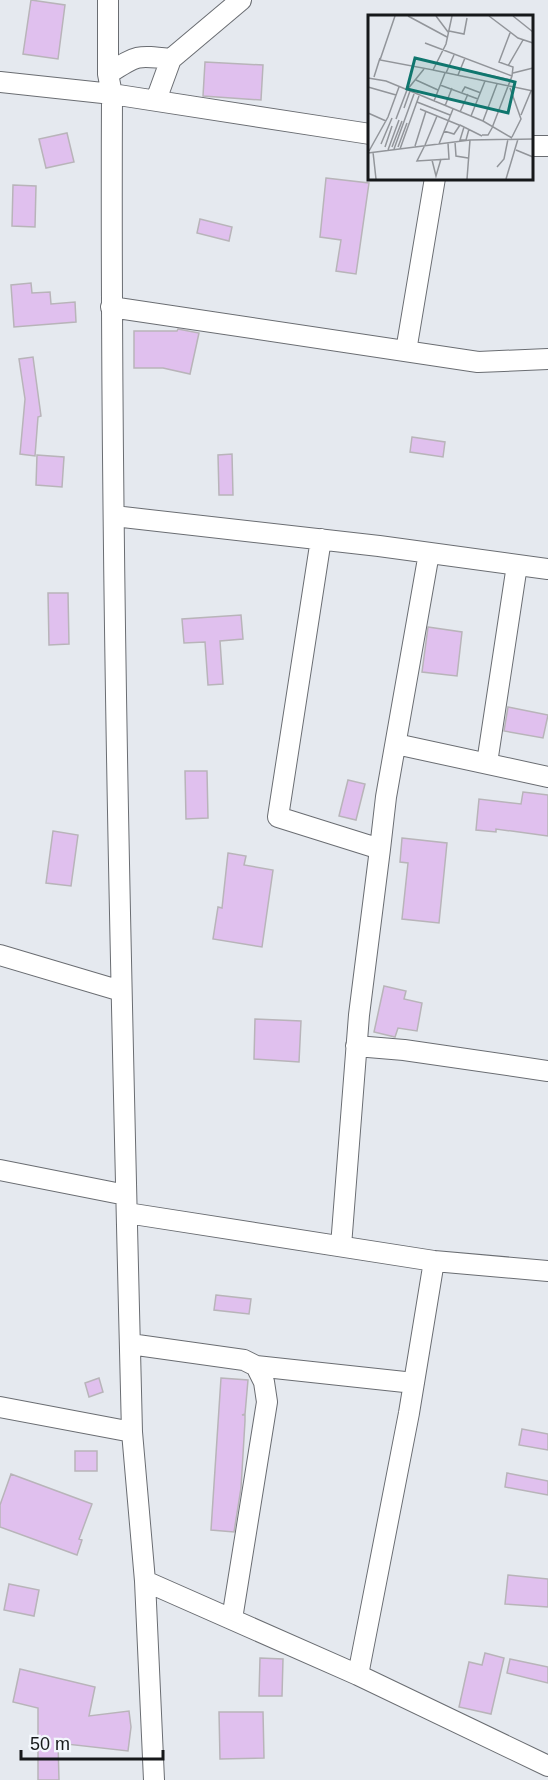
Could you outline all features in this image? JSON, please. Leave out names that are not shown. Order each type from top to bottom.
[{"type":"street","points":[[108,0],[108,74],[112,94],[111,307],[126,1204],[132,1432],[145,1581],[154,1780]]},
{"type":"street","points":[[156,100],[171,59],[241,0]]},
{"type":"street","points":[[108,74],[133,58],[144,56],[171,59]]},
{"type":"street","points":[[0,82],[156,100],[368,134]]},
{"type":"street","points":[[406,351],[435,180]]},
{"type":"street","points":[[111,307],[478,362],[548,359]]},
{"type":"street","points":[[114,516],[321,539],[548,569]]},
{"type":"street","points":[[321,539],[278,817],[380,849]]},
{"type":"street","points":[[341,1246],[356,1046],[380,849],[429,553]]},
{"type":"street","points":[[487,763],[518,565]]},
{"type":"street","points":[[396,744],[548,777]]},
{"type":"street","points":[[0,955],[121,991]]},
{"type":"street","points":[[356,1046],[404,1050],[548,1071]]},
{"type":"street","points":[[0,1170],[126,1204],[341,1246],[434,1261],[548,1271]]},
{"type":"street","points":[[358,1676],[414,1383],[434,1261]]},
{"type":"street","points":[[130,1344],[244,1360],[256,1366],[414,1383]]},
{"type":"street","points":[[232,1619],[267,1402],[264,1382],[256,1366]]},
{"type":"street","points":[[0,1407],[132,1432]]},
{"type":"street","points":[[145,1581],[358,1676],[548,1766]]},
{"type":"building","points":[[31,0],[65,5],[58,59],[23,54]]},
{"type":"building","points":[[205,62],[263,65],[261,100],[203,96]]},
{"type":"building","points":[[67,133],[74,162],[46,168],[39,139]]},
{"type":"building","points":[[326,178],[369,183],[356,274],[336,271],[341,240],[320,237]]},
{"type":"building","points":[[13,185],[36,186],[35,227],[12,226]]},
{"type":"building","points":[[200,219],[232,227],[229,241],[197,233]]},
{"type":"building","points":[[31,283],[32,293],[50,292],[51,304],[75,302],[76,322],[14,327],[11,285]]},
{"type":"building","points":[[178,329],[199,333],[190,374],[163,368],[134,368],[134,331],[177,331]]},
{"type":"building","points":[[33,357],[41,416],[38,417],[35,456],[20,454],[25,399],[19,359]]},
{"type":"building","points":[[412,437],[445,442],[443,457],[410,452]]},
{"type":"building","points":[[232,454],[233,495],[219,495],[218,455]]},
{"type":"building","points":[[37,455],[64,457],[62,487],[36,485]]},
{"type":"building","points":[[48,593],[68,593],[69,644],[49,645]]},
{"type":"building","points":[[241,615],[243,639],[220,641],[223,684],[208,685],[205,642],[184,643],[182,619]]},
{"type":"building","points":[[428,627],[462,632],[457,676],[422,672]]},
{"type":"building","points":[[508,707],[548,715],[543,738],[504,731]]},
{"type":"building","points":[[185,771],[207,771],[208,818],[186,819]]},
{"type":"building","points":[[348,780],[365,784],[356,820],[339,816]]},
{"type":"building","points":[[523,792],[548,795],[548,836],[496,829],[496,832],[476,830],[479,799],[521,804]]},
{"type":"building","points":[[53,831],[78,835],[71,886],[46,883]]},
{"type":"building","points":[[402,838],[447,843],[439,923],[402,919],[408,863],[400,862]]},
{"type":"building","points":[[228,853],[246,856],[244,865],[273,870],[262,947],[213,939],[218,907],[222,908]]},
{"type":"building","points":[[384,986],[406,991],[404,999],[422,1003],[417,1031],[398,1028],[395,1037],[374,1032]]},
{"type":"building","points":[[255,1019],[301,1021],[299,1062],[254,1059]]},
{"type":"building","points":[[216,1295],[251,1299],[249,1314],[214,1310]]},
{"type":"building","points":[[99,1378],[103,1392],[89,1397],[85,1383]]},
{"type":"building","points":[[221,1378],[248,1380],[245,1414],[242,1415],[245,1415],[245,1421],[241,1488],[234,1532],[211,1530]]},
{"type":"building","points":[[522,1429],[548,1434],[548,1450],[519,1445]]},
{"type":"building","points":[[75,1451],[97,1451],[97,1471],[75,1471]]},
{"type":"building","points":[[507,1473],[548,1481],[548,1495],[505,1487]]},
{"type":"building","points":[[11,1474],[92,1504],[79,1539],[82,1540],[77,1555],[0,1527],[0,1505]]},
{"type":"building","points":[[508,1575],[548,1579],[548,1607],[505,1604]]},
{"type":"building","points":[[9,1584],[39,1590],[34,1616],[4,1610]]},
{"type":"building","points":[[485,1653],[504,1658],[491,1714],[459,1707],[469,1662],[482,1665]]},
{"type":"building","points":[[260,1658],[283,1659],[282,1696],[259,1696]]},
{"type":"building","points":[[510,1659],[548,1667],[548,1683],[507,1673]]},
{"type":"building","points":[[20,1669],[95,1687],[89,1716],[129,1711],[131,1727],[128,1751],[58,1743],[59,1780],[38,1780],[38,1708],[13,1702]]},
{"type":"building","points":[[219,1712],[263,1712],[264,1758],[220,1759]]}]
